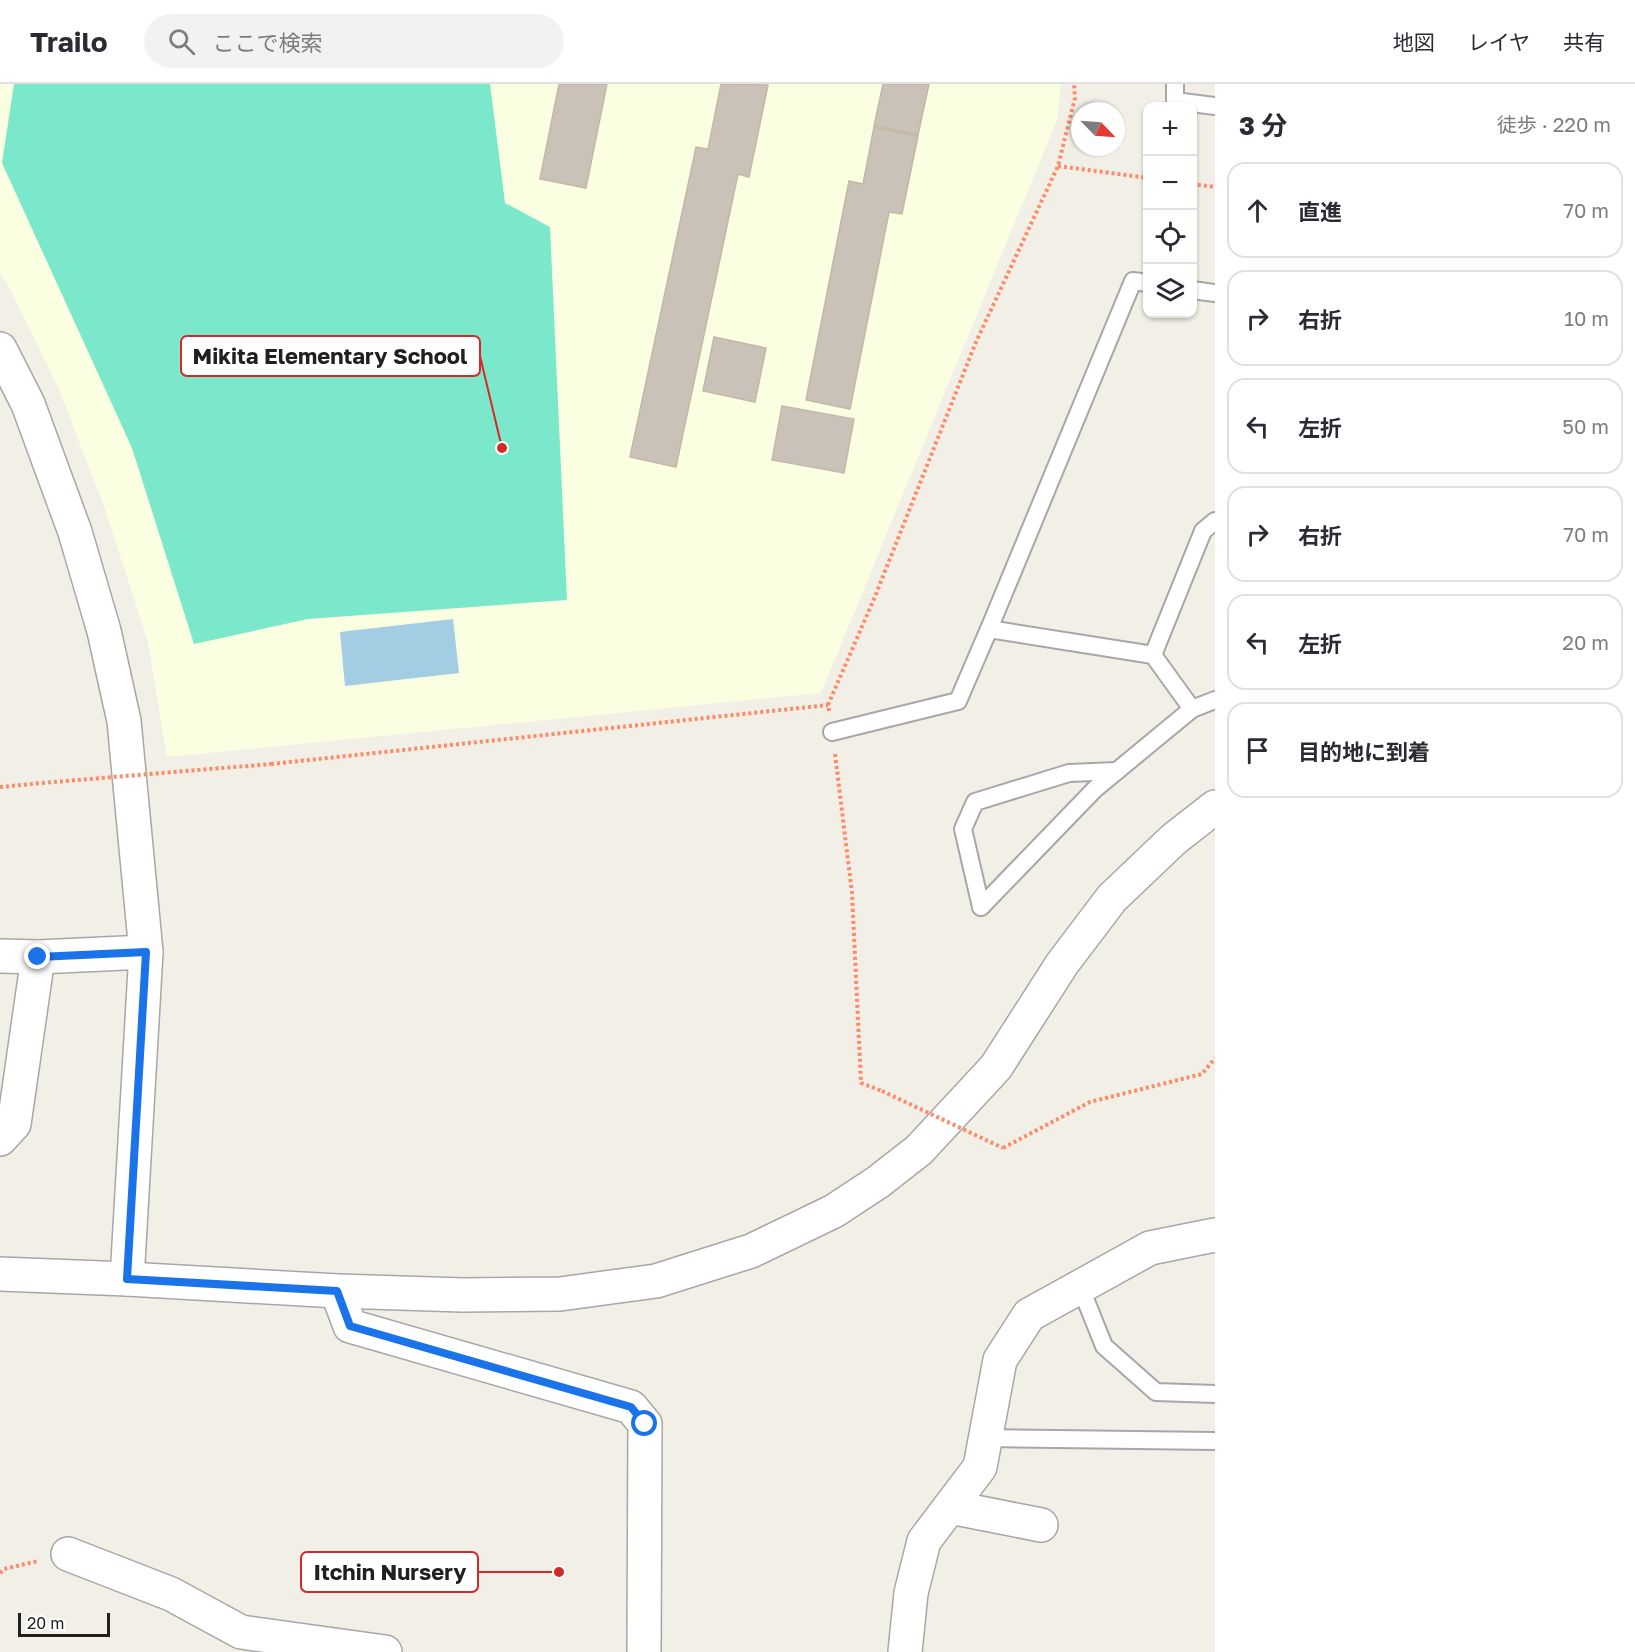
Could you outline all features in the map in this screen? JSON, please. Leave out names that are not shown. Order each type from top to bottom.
[{"type":"street","points":[[0,348],[28,404],[71,521],[104,631],[124,721],[146,952],[127,1279]]},
{"type":"street","points":[[0,1274],[337,1291],[463,1295],[560,1294],[656,1281],[751,1251],[834,1211],[878,1182],[919,1150],[996,1067],[1062,964],[1112,898],[1174,839],[1215,807]]},
{"type":"street","points":[[0,956],[38,957],[146,952]]},
{"type":"street","points":[[0,1139],[14,1124],[38,957]]},
{"type":"street","points":[[905,1652],[911,1593],[924,1541],[980,1467],[1000,1360],[1029,1315],[1150,1248],[1215,1235]]},
{"type":"street","points":[[337,1291],[350,1326],[631,1407],[645,1424],[644,1652]]},
{"type":"street","points":[[950,1507],[1041,1525]]},
{"type":"street","points":[[68,1554],[171,1594],[241,1632],[385,1652]]},
{"type":"lane","points":[[1175,84],[1175,101],[1215,106]]},
{"type":"lane","points":[[832,732],[958,701],[1132,280],[1143,282]]},
{"type":"lane","points":[[1197,291],[1215,293]]},
{"type":"lane","points":[[1153,656],[1203,531],[1215,521]]},
{"type":"lane","points":[[989,629],[1153,656],[1192,709]]},
{"type":"lane","points":[[1117,771],[1070,772],[975,802],[963,829],[981,907],[1095,789],[1117,771],[1192,709],[1215,700]]},
{"type":"lane","points":[[1080,1286],[1104,1346],[1156,1392],[1215,1394]]},
{"type":"lane","points":[[986,1438],[1215,1441]]},
{"type":"path","points":[[1074,84],[1075,98],[1058,166],[976,342],[878,589],[828,705],[852,893],[861,1083],[1003,1148],[1090,1102],[1202,1074],[1215,1058]]},
{"type":"path","points":[[1058,166],[1143,177]]},
{"type":"path","points":[[1197,185],[1215,187]]},
{"type":"path","points":[[0,788],[271,764],[828,705]]},
{"type":"path","points":[[0,1573],[4,1569],[68,1554]]},
{"type":"shaded area","points":[[0,84],[1061,84],[1057,120],[821,693],[167,757],[148,642],[105,509],[58,387],[0,273]]},
{"type":"green space","points":[[14,84],[490,84],[505,203],[550,227],[567,600],[308,619],[194,644],[132,448],[2,163]]},
{"type":"water","points":[[453,619],[459,673],[345,686],[340,632]]},
{"type":"building","points":[[559,84],[607,84],[586,188],[540,179]]},
{"type":"building","points":[[721,84],[768,85],[749,177],[738,174],[676,467],[630,457],[696,147],[708,149]]},
{"type":"building","points":[[883,84],[929,84],[918,135],[874,126]]},
{"type":"building","points":[[874,127],[918,136],[902,214],[889,212],[850,409],[806,400],[849,181],[863,184]]},
{"type":"building","points":[[714,337],[766,348],[755,402],[703,391]]},
{"type":"building","points":[[782,406],[854,419],[844,473],[772,460]]},
{"type":"place","name":"Mikita Elementary School","points":[[502,448]]},
{"type":"place","name":"Itchin Nursery","points":[[559,1572]]},
{"type":"route","points":[[38,957],[146,952],[127,1279],[337,1291],[350,1326],[631,1407],[645,1424]]}]
